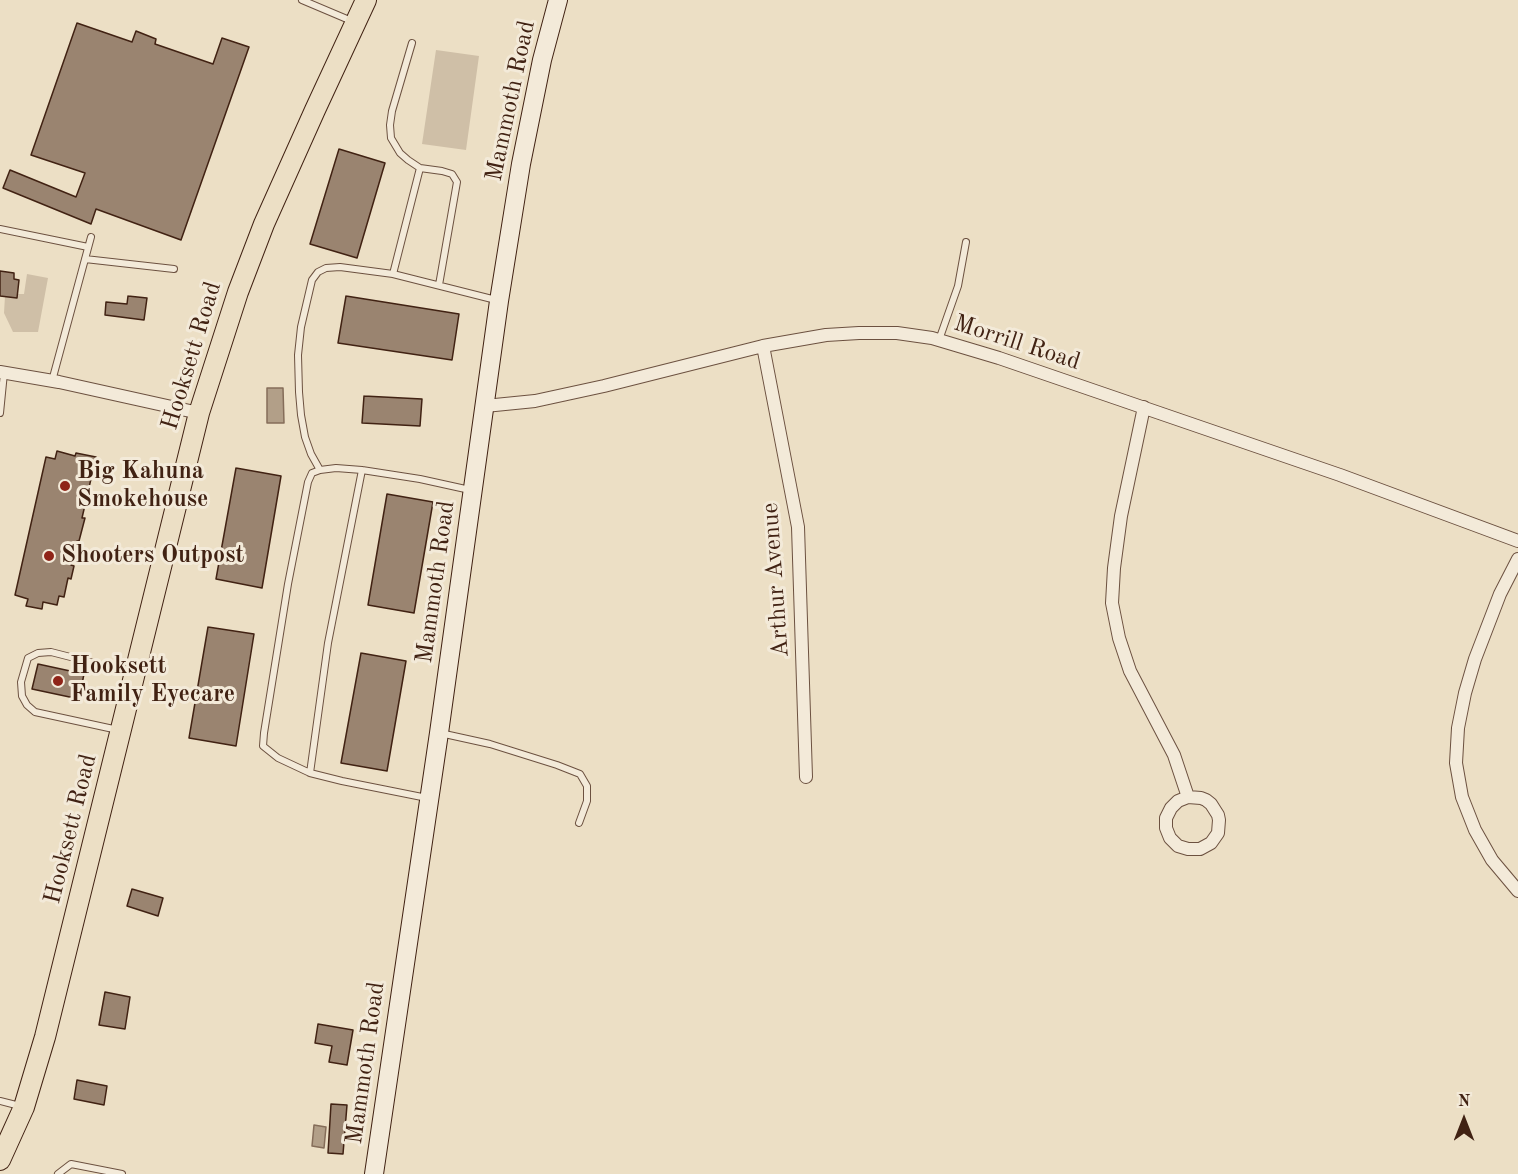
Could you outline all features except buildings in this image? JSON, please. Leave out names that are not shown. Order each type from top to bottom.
[{"type":"main road","name":"Hooksett Road","points":[[0,1160],[24,1107],[45,1037],[199,413],[238,292],[264,225],[366,0]]},
{"type":"main road","name":"Mammoth Road","points":[[374,1174],[430,799],[499,301],[523,153],[542,60],[558,0]]},
{"type":"street","name":"Morrill Road","points":[[486,406],[535,401],[593,389],[763,346],[826,335],[897,333],[939,340],[999,358],[1340,475],[1518,541]]},
{"type":"street","name":"Arthur Avenue","points":[[763,346],[798,527],[806,777]]},
{"type":"street","points":[[2,372],[199,413]]},
{"type":"street","points":[[1144,407],[1121,516],[1112,603],[1119,638],[1130,671],[1174,755],[1188,797]]},
{"type":"street","points":[[1518,559],[1500,594],[1468,682],[1458,728],[1456,763],[1462,797],[1474,830],[1492,860],[1518,891]]},
{"type":"street","points":[[1188,797],[1206,800],[1215,809],[1219,820],[1218,833],[1211,843],[1200,849],[1183,848],[1174,842],[1168,833],[1166,823],[1168,813],[1174,804],[1188,797]]},
{"type":"lane","points":[[302,0],[356,22]]},
{"type":"lane","points":[[412,43],[392,111],[391,138],[400,153],[420,168],[452,174],[457,182],[439,285]]},
{"type":"lane","points":[[393,274],[420,168]]},
{"type":"lane","points":[[0,229],[88,247]]},
{"type":"lane","points":[[52,381],[91,237]]},
{"type":"lane","points":[[939,340],[955,296],[966,242]]},
{"type":"lane","points":[[85,259],[174,269]]},
{"type":"lane","points":[[320,470],[305,437],[299,392],[298,355],[301,327],[312,280],[318,272],[326,268],[351,268],[393,274],[499,301]]},
{"type":"lane","points":[[0,414],[2,372]]},
{"type":"lane","points":[[430,799],[342,782],[310,772],[278,758],[263,746],[264,733],[288,584],[308,482],[312,473],[336,468],[362,470],[474,490]]},
{"type":"lane","points":[[310,772],[328,643],[362,470]]},
{"type":"lane","points":[[122,731],[35,712],[22,696],[21,682],[28,658],[38,653],[51,652],[136,674]]},
{"type":"lane","points":[[439,733],[490,744],[580,774],[587,786],[587,801],[579,823]]},
{"type":"lane","points":[[0,1101],[24,1107]]},
{"type":"lane","points":[[58,1174],[71,1164],[122,1174]]},
{"type":"shaded area","points":[[436,50],[479,56],[466,150],[422,144]]},
{"type":"shaded area","points":[[27,274],[48,278],[38,332],[13,332],[4,313],[5,296],[17,298],[18,294],[24,294]]},
{"type":"shaded area","points":[[267,388],[283,388],[284,423],[267,423]]},
{"type":"shaded area","points":[[314,1125],[326,1127],[324,1148],[312,1146]]},
{"type":"place","name":"Big Kahuna Smokehouse","points":[[65,486]]},
{"type":"place","name":"Shooters Outpost","points":[[49,556]]},
{"type":"place","name":"Hooksett Family Eyecare","points":[[58,681]]}]
